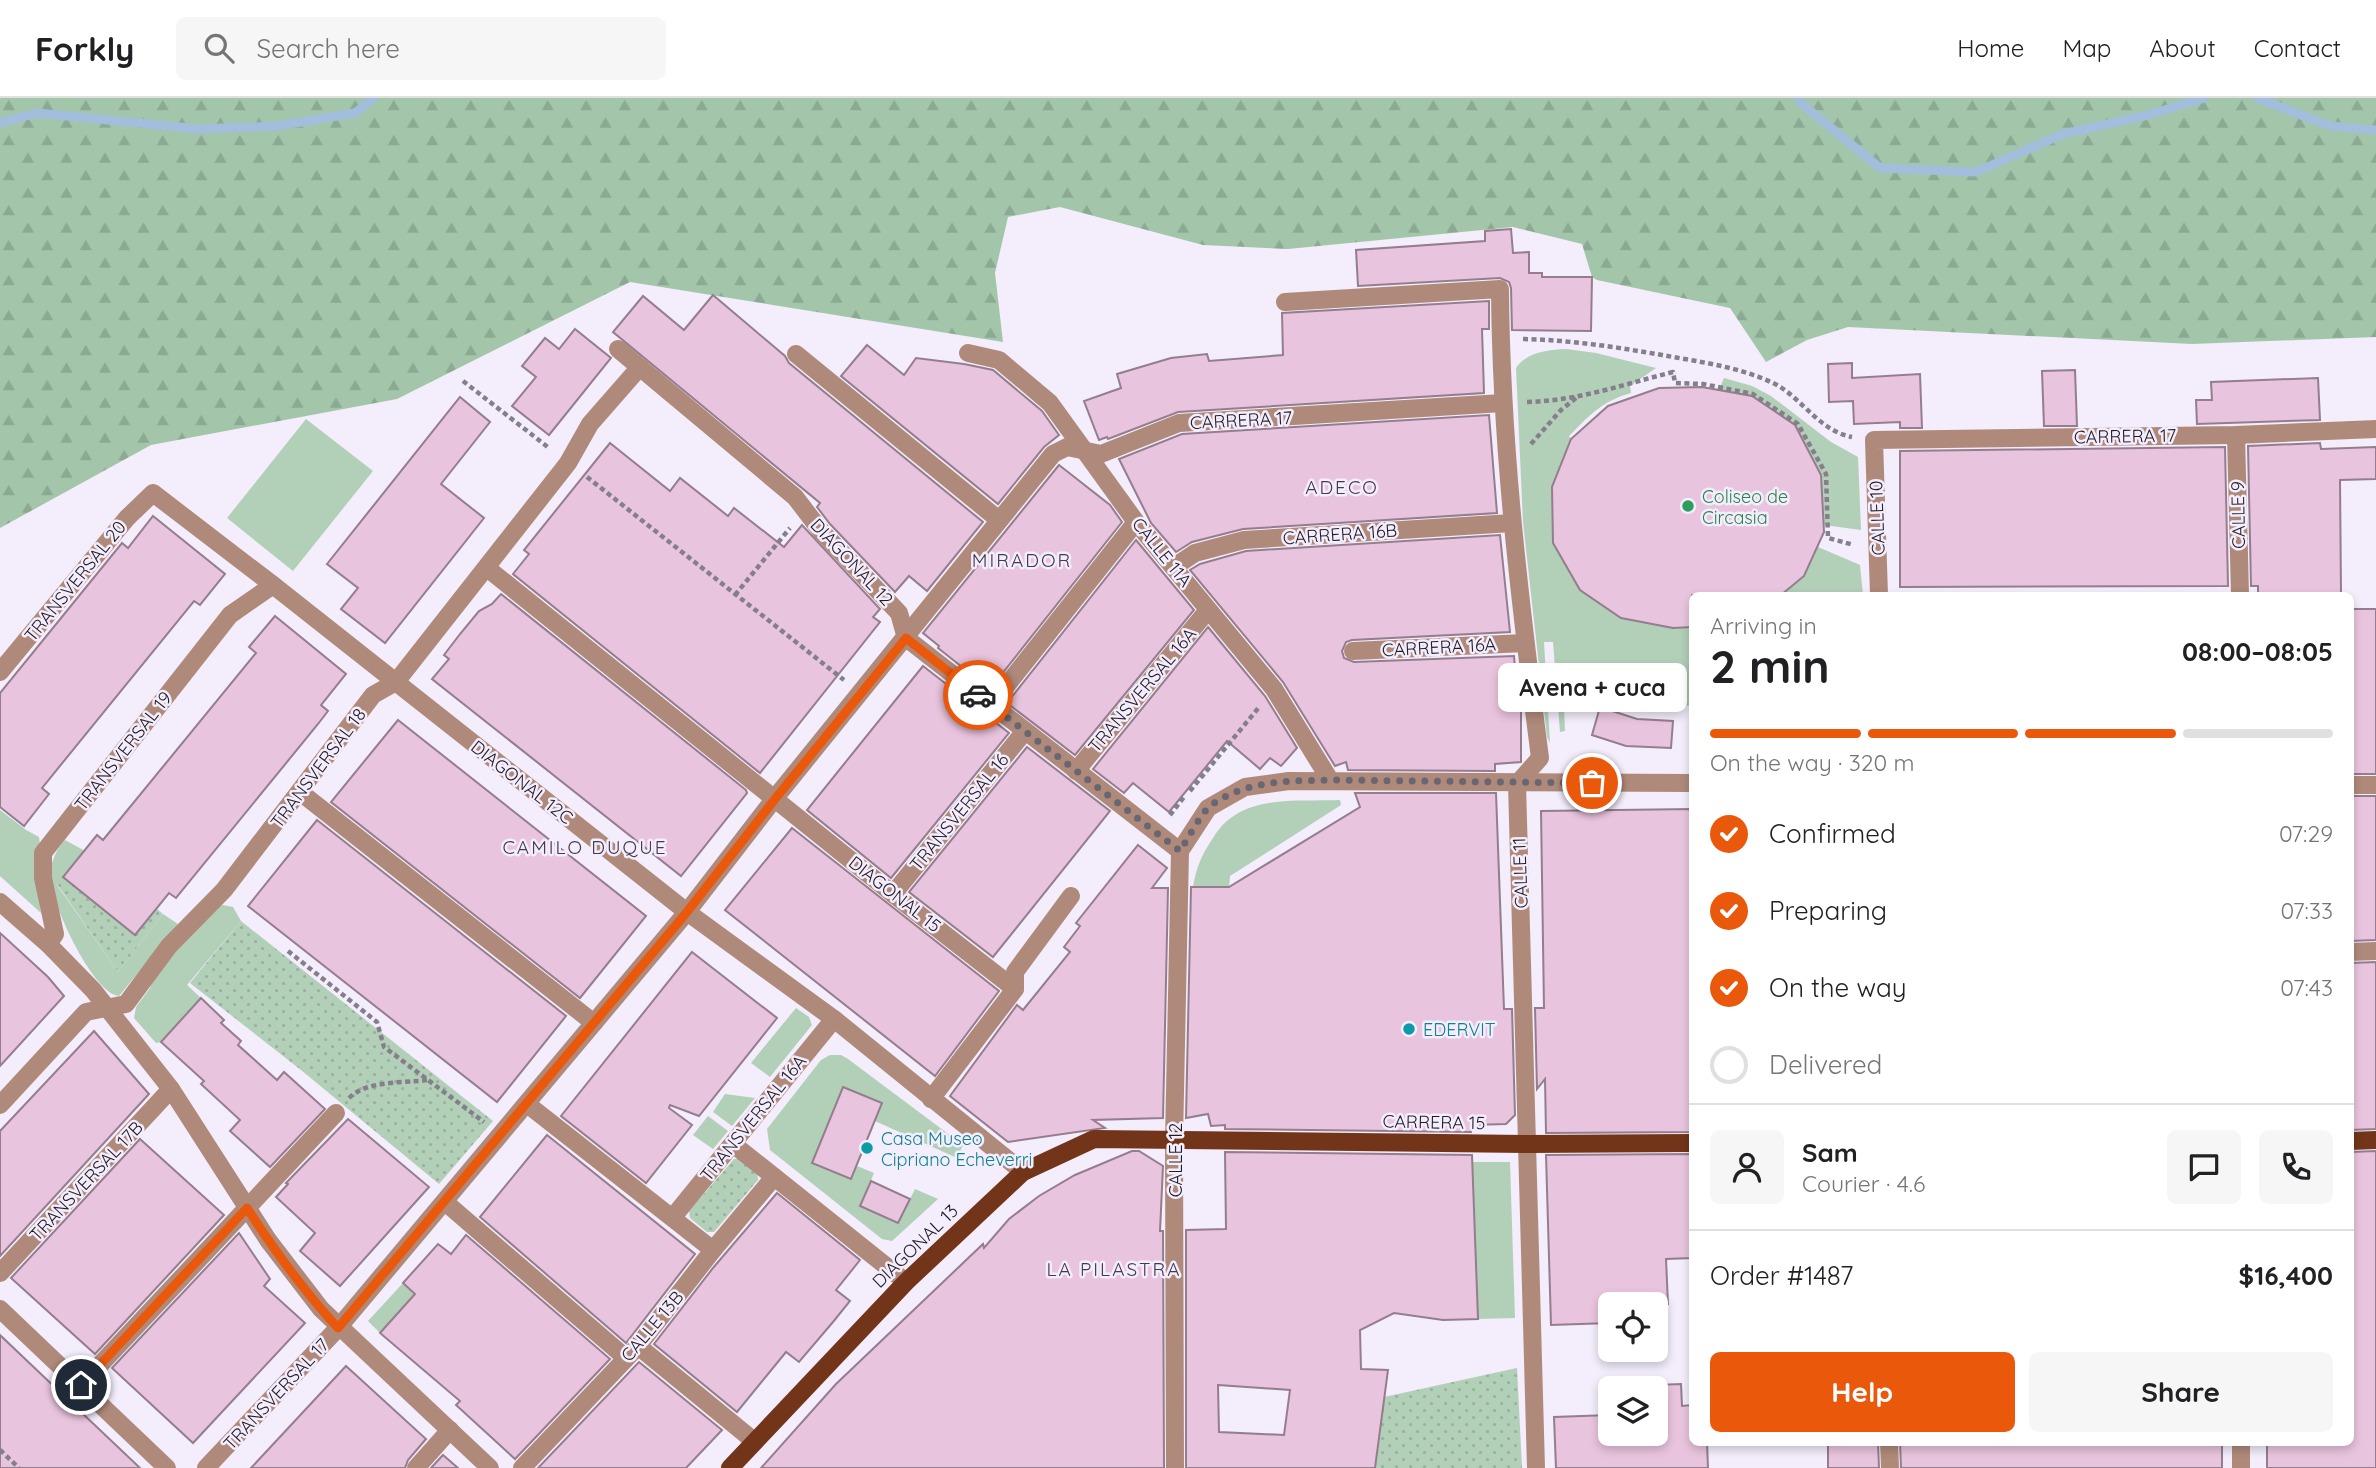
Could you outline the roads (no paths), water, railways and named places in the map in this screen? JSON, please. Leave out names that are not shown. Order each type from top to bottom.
[{"type":"main road","name":"DIAGONAL 13","points":[[730,1468],[906,1282],[1023,1172],[1094,1139],[1174,1140]]},
{"type":"main road","name":"CARRERA 15","points":[[1174,1140],[1689,1143]]},
{"type":"main road","points":[[2354,1140],[2376,1140]]},
{"type":"street","points":[[1285,302],[1500,289],[1503,403],[1512,523],[1540,758],[1517,784]]},
{"type":"street","name":"DIAGONAL 12","points":[[618,349],[795,498],[821,531],[899,613],[906,638],[1180,851]]},
{"type":"street","name":"CALLE 11A","points":[[968,353],[999,360],[1050,404],[1136,522],[1274,689],[1330,780]]},
{"type":"street","points":[[796,354],[999,520]]},
{"type":"street","name":"TRANSVERSAL 18","points":[[0,1105],[86,1012],[125,1004],[169,946],[224,890],[373,695],[396,682],[487,568],[568,463],[590,424],[639,368]]},
{"type":"street","name":"CARRERA 17","points":[[906,638],[1054,454],[1067,447],[1101,454],[1179,423],[1503,403]]},
{"type":"street","name":"CARRERA 17","points":[[1874,440],[2236,435],[2376,429]]},
{"type":"street","name":"CALLE 9","points":[[2236,435],[2240,592]]},
{"type":"street","name":"CALLE 10","points":[[1874,440],[1879,592]]},
{"type":"street","name":"DIAGONAL 12C","points":[[153,493],[687,912],[834,1019],[1023,1172]]},
{"type":"street","name":"TRANSVERSAL 20","points":[[0,673],[127,518],[153,493]]},
{"type":"street","points":[[991,705],[1136,522]]},
{"type":"street","name":"CARRERA 16B","points":[[1174,567],[1195,553],[1244,540],[1512,523]]},
{"type":"street","name":"DIAGONAL 15","points":[[487,568],[1015,989]]},
{"type":"street","name":"TRANSVERSAL 19","points":[[48,944],[55,934],[43,878],[43,853],[230,615],[273,585]]},
{"type":"street","name":"TRANSVERSAL 16A","points":[[1076,771],[1208,610]]},
{"type":"street","name":"TRANSVERSAL 17","points":[[206,1468],[338,1328],[445,1202],[687,912],[906,638]]},
{"type":"street","name":"CARRERA 16A","points":[[1353,651],[1525,643]]},
{"type":"street","name":"TRANSVERSAL 16","points":[[893,894],[1025,731]]},
{"type":"street","points":[[1180,851],[1209,807],[1245,787],[1289,781],[1689,783]]},
{"type":"street","name":"CALLE 11","points":[[1517,784],[1535,1468]]},
{"type":"street","points":[[2354,785],[2376,785]]},
{"type":"street","points":[[300,792],[594,1023]]},
{"type":"street","name":"CALLE 12","points":[[1175,1468],[1174,1140],[1180,851]]},
{"type":"street","points":[[931,1099],[1015,989],[1015,972],[1071,897]]},
{"type":"street","points":[[0,902],[48,944],[108,1008],[171,1089],[247,1208],[321,1309],[338,1328],[490,1468]]},
{"type":"street","points":[[2354,952],[2376,951]]},
{"type":"street","name":"TRANSVERSAL 16A","points":[[673,1217],[834,1019]]},
{"type":"street","name":"TRANSVERSAL 17B","points":[[0,1273],[171,1089]]},
{"type":"street","points":[[527,1104],[712,1250]]},
{"type":"street","points":[[81,1385],[335,1113]]},
{"type":"street","points":[[733,1144],[906,1282]]},
{"type":"street","name":"CALLE 13B","points":[[522,1468],[632,1352],[712,1250],[774,1177]]},
{"type":"street","points":[[445,1202],[632,1352],[754,1441]]},
{"type":"street","points":[[0,1308],[167,1468]]},
{"type":"street","points":[[416,1468],[450,1430]]},
{"type":"street","points":[[1889,1446],[1890,1468]]},
{"type":"street","points":[[2241,1446],[2241,1468]]},
{"type":"waterway","points":[[0,123],[37,113],[199,129],[277,126],[355,113],[374,98]]},
{"type":"waterway","points":[[1798,98],[1880,168],[1976,172],[2063,134],[2148,115],[2204,98]]},
{"type":"waterway","points":[[2257,98],[2330,126],[2376,130]]},
{"type":"place","name":"Coliseo de Circasia","points":[[1688,506]]},
{"type":"place","name":"Avena + cuca","points":[[1592,783]]},
{"type":"place","name":"EDERVIT","points":[[1409,1029]]},
{"type":"place","name":"Casa Museo Cipriano Echeverri","points":[[867,1148]]},
{"type":"district","name":"ADECO","points":[[1342,487]]},
{"type":"district","name":"MIRADOR","points":[[1022,560]]},
{"type":"district","name":"CAMILO DUQUE","points":[[585,847]]},
{"type":"district","name":"LA PILASTRA","points":[[1114,1269]]}]
